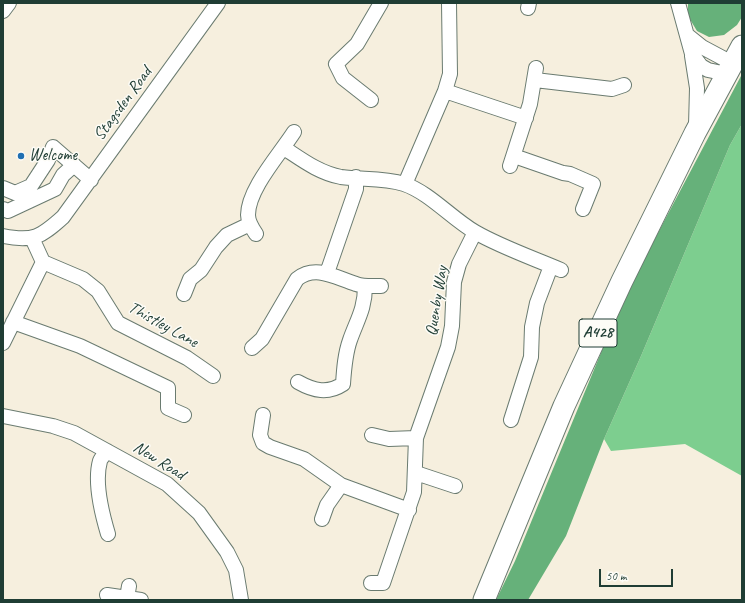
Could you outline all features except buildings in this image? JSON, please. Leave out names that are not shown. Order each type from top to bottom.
[{"type":"highway","name":"A428","points":[[484,600],[564,406],[622,281],[695,133],[734,61]]},
{"type":"street","points":[[3,11],[9,3]]},
{"type":"street","name":"Stagsden Road","points":[[32,238],[47,232],[63,217],[218,3]]},
{"type":"street","points":[[371,100],[343,78],[336,64],[357,44],[381,3]]},
{"type":"street","points":[[405,184],[445,91],[450,74],[451,58],[449,3]]},
{"type":"street","points":[[678,3],[681,19],[692,54],[698,88],[695,133]]},
{"type":"street","points":[[687,35],[702,47],[734,61]]},
{"type":"street","points":[[692,54],[701,66],[708,70],[734,61]]},
{"type":"street","points":[[583,209],[593,184],[570,174],[512,161],[526,118],[536,74],[612,89],[626,85]]},
{"type":"street","points":[[445,91],[526,118]]},
{"type":"street","points":[[184,294],[187,275],[201,270],[216,246],[226,235],[253,229],[249,205],[253,192],[294,132]]},
{"type":"street","points":[[3,188],[15,193],[31,186],[48,160],[53,147],[91,180]]},
{"type":"street","points":[[284,148],[312,166],[341,177],[389,180],[405,184],[419,192],[475,232],[556,268],[537,303],[532,326],[531,357],[511,420]]},
{"type":"street","points":[[3,209],[8,211],[55,189],[63,175],[74,165]]},
{"type":"street","points":[[327,273],[356,189],[356,177]]},
{"type":"street","name":"Quenby Way","points":[[371,583],[384,583],[409,510],[414,492],[416,473],[416,438],[448,347],[452,326],[454,282],[459,264],[475,232]]},
{"type":"street","points":[[3,236],[21,240],[32,238],[43,262],[3,343]]},
{"type":"street","name":"Thistley Lane","points":[[43,262],[83,279],[98,291],[118,323],[187,358],[213,376]]},
{"type":"street","points":[[252,348],[262,339],[297,279],[312,271],[327,273],[365,286],[381,286]]},
{"type":"street","points":[[298,382],[307,387],[318,390],[334,390],[343,384],[345,362],[350,340],[364,306],[365,286]]},
{"type":"street","points":[[13,322],[80,346],[168,388],[168,408],[184,415]]},
{"type":"street","name":"New Road","points":[[3,416],[52,426],[74,433],[167,484],[199,513],[227,552],[236,570],[241,600]]},
{"type":"street","points":[[263,416],[260,435],[263,443],[304,459],[341,485],[409,510]]},
{"type":"street","points":[[372,435],[388,439],[416,438]]},
{"type":"street","points":[[107,451],[100,460],[99,483],[102,512],[108,534]]},
{"type":"street","points":[[416,473],[455,486]]},
{"type":"street","points":[[322,520],[327,505],[341,485]]},
{"type":"street","points":[[107,594],[132,595]]},
{"type":"green space","points":[[688,3],[742,3],[742,17],[737,25],[724,35],[709,37],[697,31],[688,16]]},
{"type":"green space","points":[[742,74],[742,124],[730,145],[641,356],[604,439],[566,536],[528,600],[496,600],[515,561],[624,297]]},
{"type":"green space","points":[[742,124],[742,476],[685,444],[611,451],[604,439],[641,356],[730,145]]},
{"type":"place","name":"Welcome","points":[[21,156]]}]
